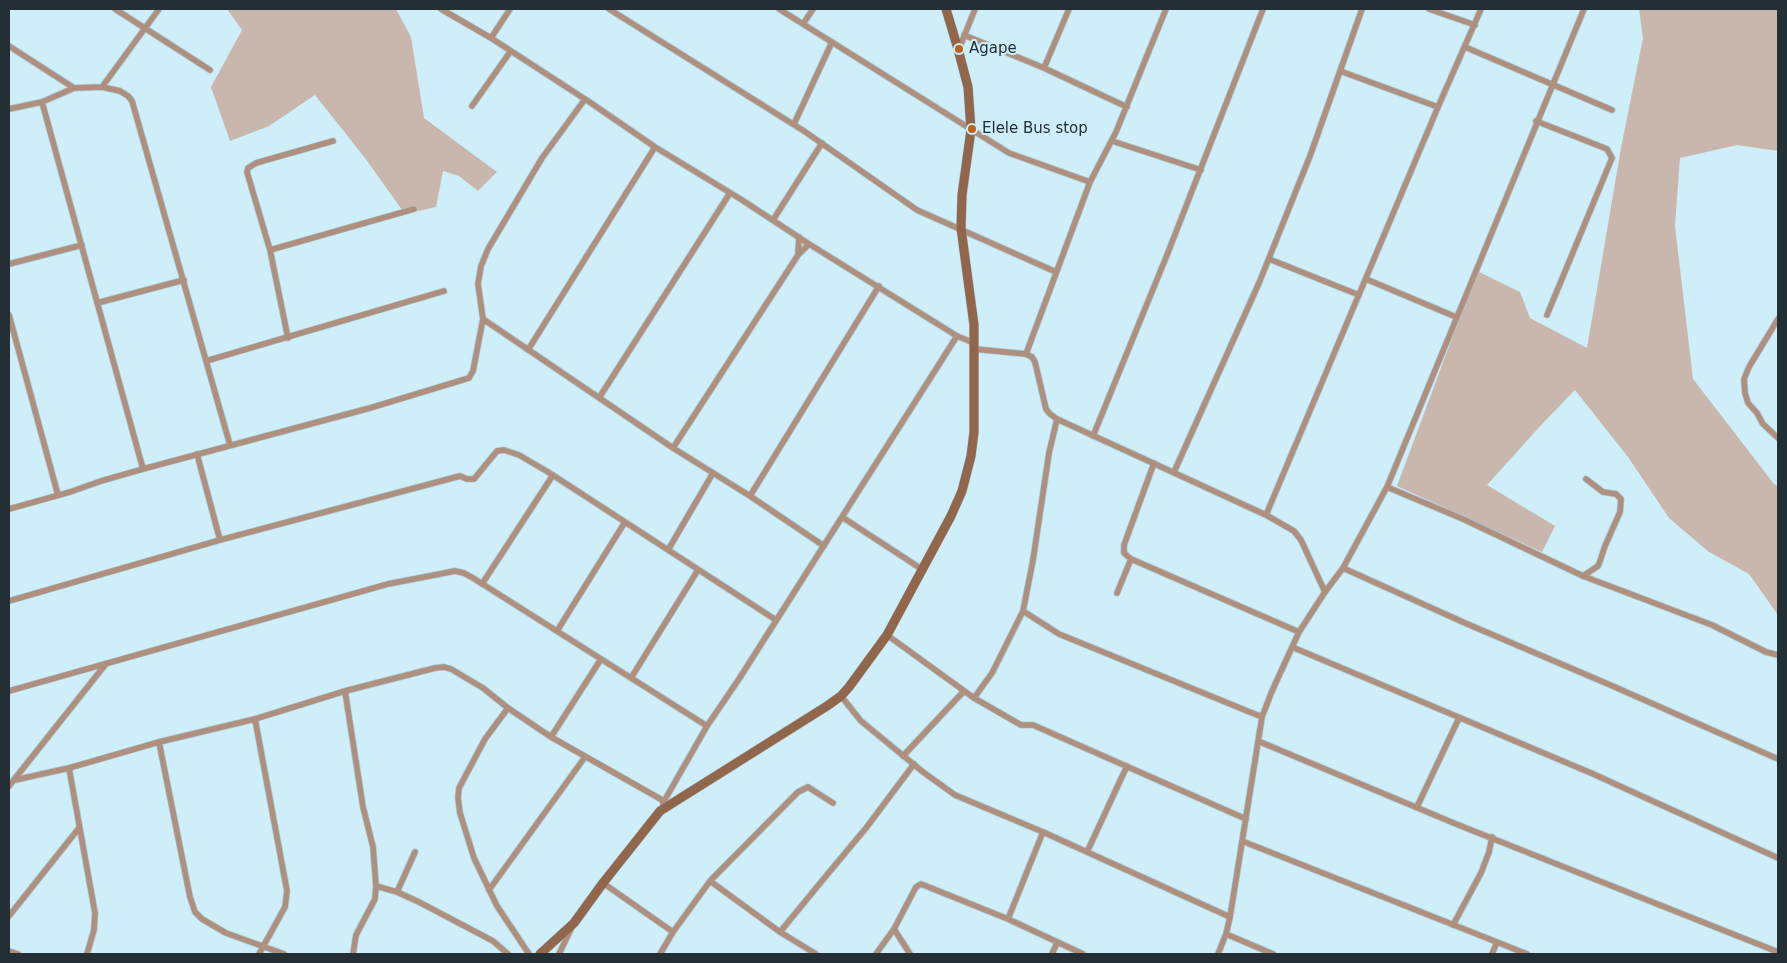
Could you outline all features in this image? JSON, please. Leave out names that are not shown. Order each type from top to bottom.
[{"type":"street","points":[[115,9],[210,70]]},
{"type":"street","points":[[102,87],[159,9]]},
{"type":"street","points":[[441,9],[491,38],[655,147],[957,336],[974,346],[1026,354],[1032,357],[1035,362],[1046,408],[1050,414],[1093,436],[1266,514],[1294,531],[1301,540],[1324,592]]},
{"type":"street","points":[[491,38],[510,9]]},
{"type":"street","points":[[609,9],[794,124],[917,210],[1056,272]]},
{"type":"street","points":[[779,9],[1009,153],[1090,182]]},
{"type":"street","points":[[804,24],[813,9]]},
{"type":"street","points":[[660,811],[841,696],[887,636],[951,516],[967,477],[974,432],[974,346],[972,311],[961,228],[962,196],[971,130],[968,87],[946,9]]},
{"type":"street","points":[[958,49],[974,9]]},
{"type":"street","points":[[1044,68],[1069,9]]},
{"type":"street","points":[[1026,354],[1090,182],[1112,141],[1166,9]]},
{"type":"street","points":[[1093,436],[1201,170],[1263,9]]},
{"type":"street","points":[[1174,472],[1269,259],[1310,156],[1362,9]]},
{"type":"street","points":[[1429,9],[1475,25]]},
{"type":"street","points":[[1266,514],[1481,9]]},
{"type":"street","points":[[1218,954],[1230,917],[1262,717],[1272,691],[1299,632],[1324,592],[1343,568],[1387,487],[1536,121],[1584,9]]},
{"type":"street","points":[[964,35],[1044,68],[1126,107]]},
{"type":"street","points":[[794,124],[832,42]]},
{"type":"street","points":[[9,46],[74,88]]},
{"type":"street","points":[[1465,47],[1612,110]]},
{"type":"street","points":[[472,106],[510,52]]},
{"type":"street","points":[[1340,71],[1438,107]]},
{"type":"street","points":[[9,110],[42,102],[74,88],[102,87],[120,91],[132,101],[230,446]]},
{"type":"street","points":[[9,509],[143,468],[370,408],[469,378],[473,370],[483,319],[478,284],[481,266],[488,249],[542,158],[585,99]]},
{"type":"street","points":[[42,102],[143,468]]},
{"type":"street","points":[[1536,121],[1608,149],[1612,158],[1547,315]]},
{"type":"street","points":[[288,338],[270,250],[247,177],[248,168],[256,163],[333,141]]},
{"type":"street","points":[[1112,141],[1201,170]]},
{"type":"street","points":[[773,220],[822,143]]},
{"type":"street","points":[[528,350],[655,147]]},
{"type":"street","points":[[600,398],[730,193]]},
{"type":"street","points":[[270,250],[414,209]]},
{"type":"street","points":[[798,254],[799,237]]},
{"type":"street","points":[[673,448],[798,254],[809,244]]},
{"type":"street","points":[[9,264],[82,245]]},
{"type":"street","points":[[1269,259],[1359,295]]},
{"type":"street","points":[[1366,279],[1456,318]]},
{"type":"street","points":[[96,303],[184,280]]},
{"type":"street","points":[[750,496],[879,286]]},
{"type":"street","points":[[206,362],[444,291]]},
{"type":"street","points":[[9,315],[58,495]]},
{"type":"street","points":[[483,319],[673,448],[750,496],[824,546]]},
{"type":"street","points":[[1778,319],[1749,367],[1744,379],[1748,403],[1757,413],[1763,424],[1778,438]]},
{"type":"street","points":[[559,954],[574,923],[660,811],[707,726],[739,679],[957,336]]},
{"type":"street","points":[[974,698],[992,673],[1023,611],[1033,560],[1049,452],[1057,419]]},
{"type":"street","points":[[9,601],[220,540],[460,476],[474,479],[497,451],[501,450],[519,455],[553,475],[776,620]]},
{"type":"street","points":[[197,454],[220,540]]},
{"type":"street","points":[[1154,463],[1123,549],[1124,553],[1132,559],[1299,632]]},
{"type":"street","points":[[668,550],[713,473]]},
{"type":"street","points":[[482,584],[553,475]]},
{"type":"street","points":[[1583,576],[1598,566],[1620,512],[1621,499],[1616,494],[1603,492],[1586,479]]},
{"type":"street","points":[[1387,487],[1463,519],[1583,576],[1712,626],[1766,652],[1778,655]]},
{"type":"street","points":[[842,517],[923,570]]},
{"type":"street","points":[[557,631],[625,522]]},
{"type":"street","points":[[1117,593],[1132,559]]},
{"type":"street","points":[[1343,568],[1778,759]]},
{"type":"street","points":[[631,678],[698,570]]},
{"type":"street","points":[[9,692],[388,584],[455,571],[464,573],[482,584],[707,726]]},
{"type":"street","points":[[1023,611],[1059,634],[1262,717]]},
{"type":"street","points":[[887,636],[974,698],[1021,726],[1032,726],[1246,819]]},
{"type":"street","points":[[1292,647],[1591,774],[1778,858]]},
{"type":"street","points":[[551,737],[601,659]]},
{"type":"street","points":[[9,786],[106,665]]},
{"type":"street","points":[[15,780],[69,768],[159,742],[255,719],[345,691],[444,668],[483,688],[508,708],[551,737],[664,801]]},
{"type":"street","points":[[345,691],[353,732],[363,807],[373,847],[376,886],[375,899],[356,935],[353,954]]},
{"type":"street","points":[[903,756],[964,691]]},
{"type":"street","points":[[841,696],[861,720],[903,756],[955,796],[1043,832],[1230,917]]},
{"type":"street","points":[[508,708],[485,739],[459,788],[458,798],[460,814],[474,858],[497,906],[529,954]]},
{"type":"street","points":[[1417,807],[1459,718]]},
{"type":"street","points":[[255,719],[287,891],[285,906],[259,954]]},
{"type":"street","points":[[1258,741],[1778,952]]},
{"type":"street","points":[[159,742],[190,897],[195,912],[202,919],[226,933],[284,954]]},
{"type":"street","points":[[489,890],[585,757]]},
{"type":"street","points":[[780,932],[866,828],[914,764]]},
{"type":"street","points":[[1087,852],[1127,766]]},
{"type":"street","points":[[69,768],[95,913],[94,930],[88,954]]},
{"type":"street","points":[[660,954],[673,932],[710,881],[798,792],[808,787],[833,803]]},
{"type":"street","points":[[9,916],[79,828]]},
{"type":"street","points":[[1008,919],[1043,832]]},
{"type":"street","points":[[1454,925],[1481,873],[1489,852],[1492,837]]},
{"type":"street","points":[[1242,841],[1527,954]]},
{"type":"street","points":[[397,892],[415,852]]},
{"type":"street","points":[[710,881],[780,932],[816,954]]},
{"type":"street","points":[[603,883],[673,932]]},
{"type":"street","points":[[876,954],[894,928],[916,887],[921,884],[1008,919],[1083,954]]},
{"type":"street","points":[[376,886],[397,892],[419,902],[493,941],[508,954]]},
{"type":"street","points":[[540,954],[574,923]]},
{"type":"street","points":[[894,928],[910,954]]},
{"type":"street","points":[[1226,934],[1273,954]]},
{"type":"street","points":[[1492,954],[1497,942]]},
{"type":"street","points":[[1052,954],[1057,943]]},
{"type":"street","points":[[9,951],[18,954]]},
{"type":"shaded area","points":[[227,9],[396,9],[411,37],[424,118],[497,172],[478,191],[459,176],[443,171],[436,207],[405,214],[365,158],[315,95],[269,126],[230,141],[211,87],[242,30]]},
{"type":"shaded area","points":[[1639,9],[1778,9],[1778,151],[1737,145],[1680,158],[1675,226],[1693,379],[1774,484],[1778,486],[1778,615],[1749,574],[1709,552],[1669,518],[1628,457],[1575,390],[1487,485],[1555,526],[1542,552],[1397,486],[1477,271],[1520,292],[1530,318],[1587,348],[1621,148],[1643,38]]},
{"type":"place","name":"Agape","points":[[959,49]]},
{"type":"place","name":"Elele Bus stop","points":[[972,129]]}]
